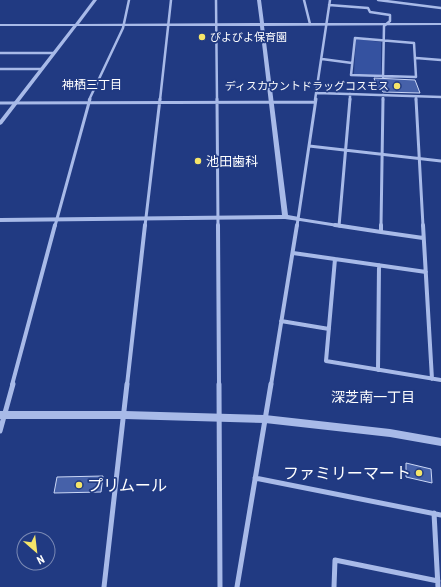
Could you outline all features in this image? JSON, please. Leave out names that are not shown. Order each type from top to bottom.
[{"type":"street","points":[[0,121],[95,0]]},
{"type":"street","points":[[0,431],[2,415],[88,103],[124,25],[129,0]]},
{"type":"street","points":[[104,587],[125,416],[171,0]]},
{"type":"street","points":[[216,0],[220,587]]},
{"type":"street","points":[[259,0],[285,217]]},
{"type":"street","points":[[304,0],[310,24]]},
{"type":"street","points":[[238,587],[293,253],[330,0]]},
{"type":"street","points":[[378,0],[441,8]]},
{"type":"street","points":[[329,5],[368,8],[370,12],[390,15],[390,21],[384,26],[384,77]]},
{"type":"street","points":[[0,25],[441,24]]},
{"type":"street","points":[[355,38],[384,40],[414,43],[416,78],[352,75],[355,38]]},
{"type":"street","points":[[0,53],[53,53]]},
{"type":"street","points":[[416,58],[441,60]]},
{"type":"street","points":[[322,59],[352,63]]},
{"type":"street","points":[[0,69],[41,69]]},
{"type":"street","points":[[317,93],[441,97]]},
{"type":"street","points":[[338,226],[350,94]]},
{"type":"street","points":[[381,232],[383,95]]},
{"type":"street","points":[[416,96],[432,379]]},
{"type":"street","points":[[0,103],[315,102]]},
{"type":"street","points":[[309,146],[441,161]]},
{"type":"street","points":[[0,220],[218,219],[285,217],[423,238]]},
{"type":"street","points":[[293,253],[426,272]]},
{"type":"street","points":[[335,259],[326,361],[441,380]]},
{"type":"street","points":[[378,370],[379,265]]},
{"type":"street","points":[[282,321],[329,329]]},
{"type":"street","points":[[2,415],[219,417],[265,419],[390,433],[441,442]]},
{"type":"street","points":[[255,478],[441,515]]},
{"type":"street","points":[[334,587],[335,560],[438,584],[434,513]]},
{"type":"shaded area","points":[[356,39],[381,42],[381,75],[354,74]]},
{"type":"building","name":"ディスカウントドラッグコスモス","points":[[374,78],[415,80],[420,93],[383,92],[381,89],[377,89]]},
{"type":"building","name":"ファミリーマート","points":[[406,463],[431,469],[432,483],[406,477]]},
{"type":"building","name":"プリムール","points":[[103,476],[101,492],[54,493],[57,477]]},
{"type":"place","name":"ぴよびよ保育園","points":[[202,37]]},
{"type":"place","name":"ディスカウントドラッグコスモス","points":[[397,86]]},
{"type":"place","name":"池田歯科","points":[[198,161]]},
{"type":"place","name":"ファミリーマート","points":[[419,473]]},
{"type":"place","name":"プリムール","points":[[79,485]]},
{"type":"district","name":"神栖三丁目","points":[[92,85]]},
{"type":"district","name":"深芝南一丁目","points":[[373,397]]}]
